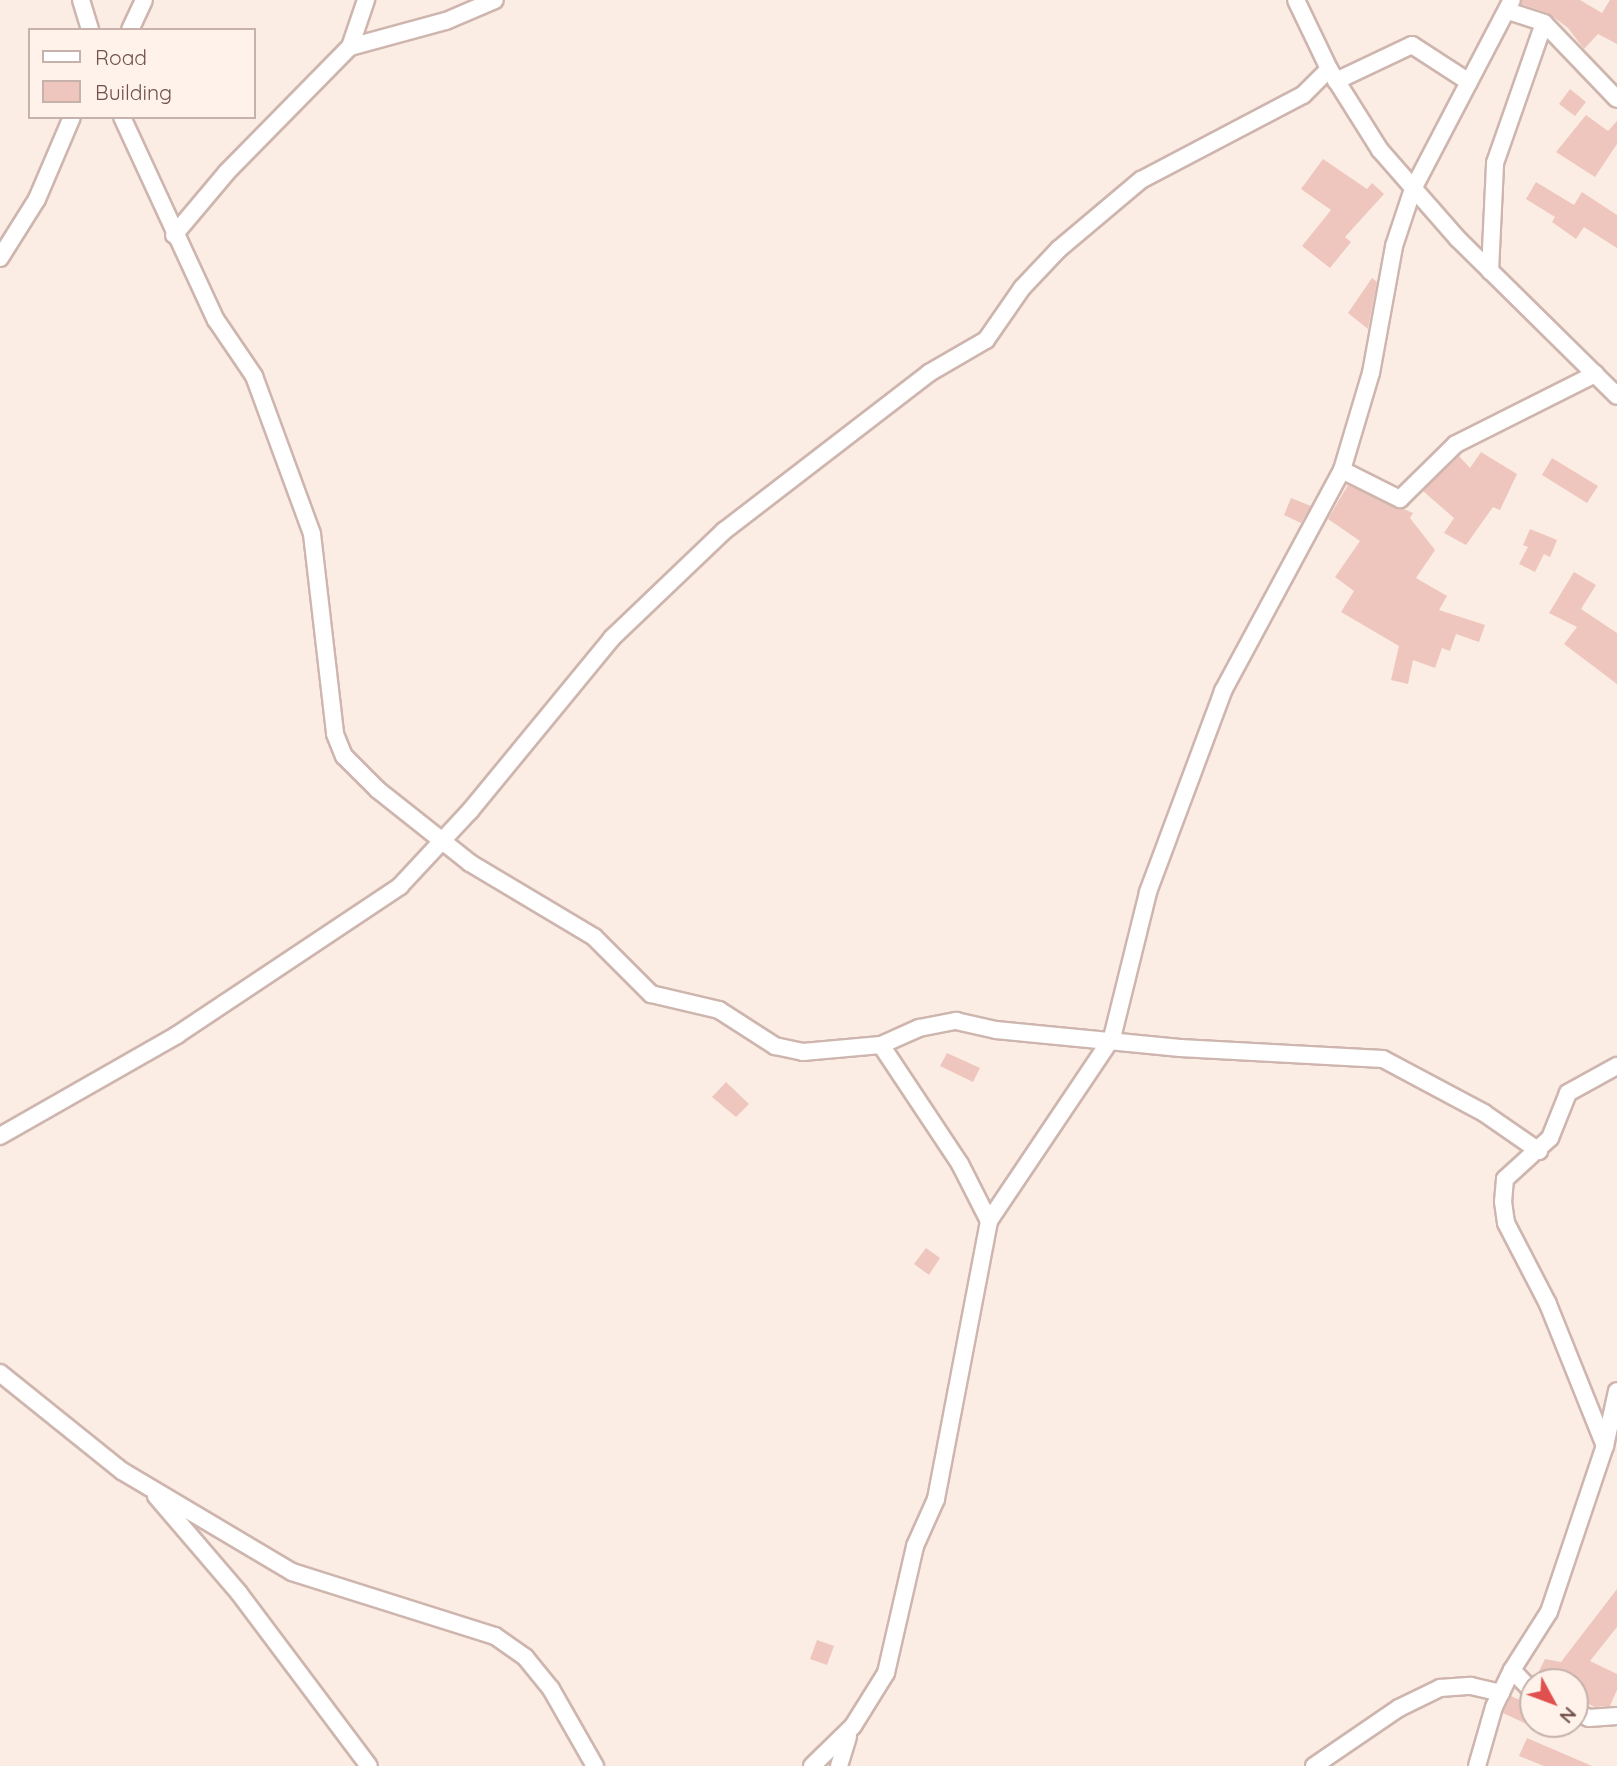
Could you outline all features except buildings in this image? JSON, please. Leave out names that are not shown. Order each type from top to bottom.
[{"type":"street","points":[[81,0],[89,28]]},
{"type":"street","points":[[131,28],[144,0]]},
{"type":"street","points":[[174,235],[227,172],[350,47],[366,0]]},
{"type":"street","points":[[350,47],[446,21],[495,0]]},
{"type":"street","points":[[1296,0],[1332,75],[1380,150],[1490,271],[1617,396]]},
{"type":"street","points":[[839,1766],[840,1750],[886,1674],[915,1546],[936,1499],[989,1221],[1112,1038],[1148,892],[1223,691],[1342,470],[1371,373],[1394,246],[1413,189],[1510,6],[1544,23],[1617,99]]},
{"type":"street","points":[[1490,271],[1495,163],[1544,23]]},
{"type":"street","points":[[0,1136],[177,1035],[400,886],[612,638],[724,531],[929,373],[986,340],[1021,288],[1059,249],[1141,180],[1303,95],[1332,75],[1412,45],[1469,82]]},
{"type":"street","points":[[0,258],[37,199],[71,119]]},
{"type":"street","points":[[123,119],[174,235],[236,355],[254,376],[312,534],[335,733],[344,756],[441,841],[594,937],[651,994],[719,1010],[775,1046],[803,1052],[881,1045],[919,1028],[956,1021],[996,1030],[1112,1038],[1238,1052],[1383,1059],[1484,1113],[1539,1151]]},
{"type":"street","points":[[1342,470],[1400,499],[1456,444],[1595,374]]},
{"type":"street","points":[[881,1045],[960,1164],[989,1221]]},
{"type":"street","points":[[1605,1446],[1548,1304],[1506,1223],[1505,1179],[1539,1151],[1554,1130],[1569,1093],[1617,1066]]},
{"type":"street","points":[[0,1374],[76,1438],[150,1489],[292,1572],[495,1636],[525,1657],[551,1689],[595,1766]]},
{"type":"street","points":[[1474,1764],[1511,1670],[1549,1612],[1605,1446],[1617,1391]]},
{"type":"street","points":[[150,1489],[239,1593],[369,1766]]},
{"type":"street","points":[[1511,1670],[1519,1678]]},
{"type":"street","points":[[1314,1766],[1399,1708],[1440,1688],[1471,1686],[1501,1693]]},
{"type":"street","points":[[1589,1718],[1617,1716]]},
{"type":"street","points":[[812,1766],[853,1726]]}]
